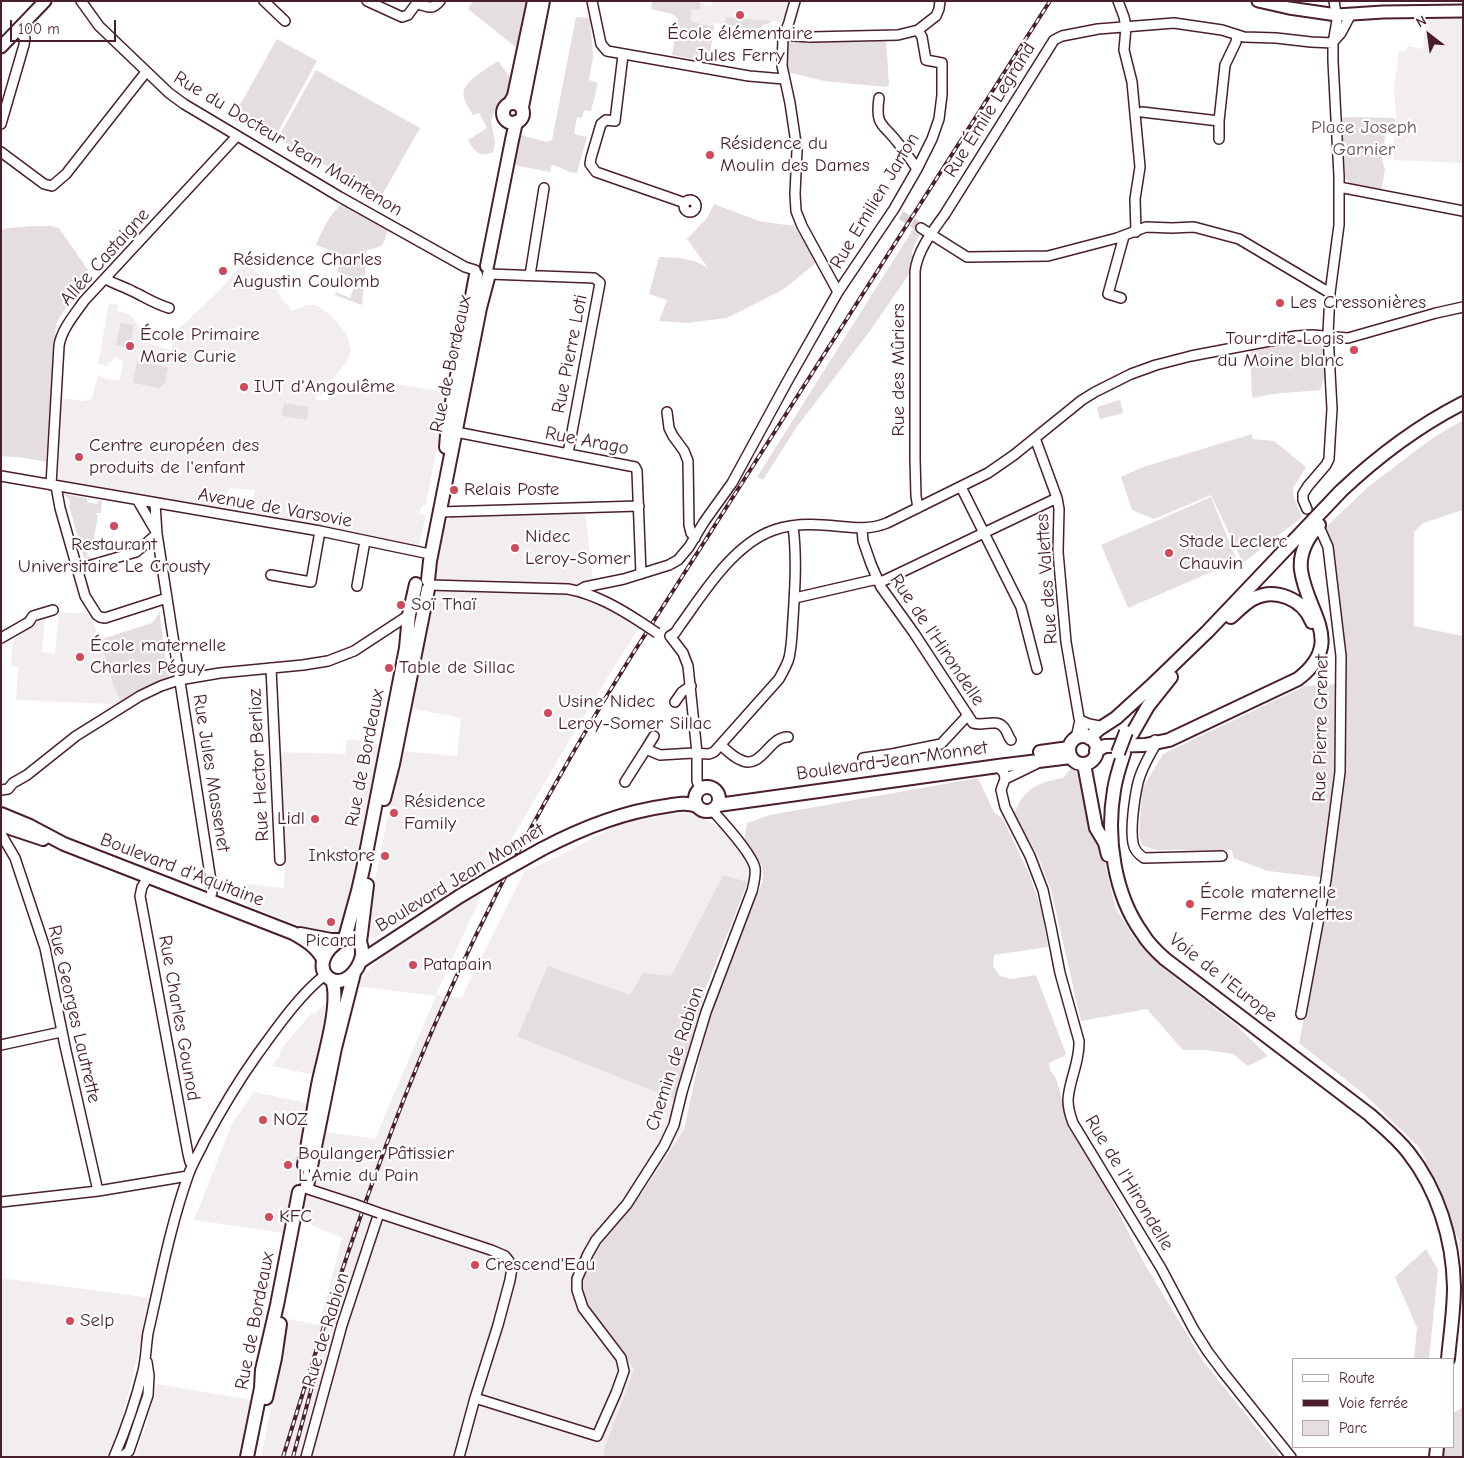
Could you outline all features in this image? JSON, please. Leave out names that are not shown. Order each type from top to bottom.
[{"type":"main road","points":[[516,105],[505,106],[503,112],[504,117],[512,122],[523,116],[516,105],[514,96],[534,1]]},
{"type":"main road","points":[[516,105],[543,1]]},
{"type":"main road","name":"Rue de Bordeaux","points":[[361,943],[366,892],[393,764],[424,584],[480,308],[483,257],[512,122]]},
{"type":"main road","name":"Rue de Bordeaux","points":[[343,939],[363,869],[406,648],[409,615],[424,584],[425,553],[445,450],[448,423],[482,270]]},
{"type":"main road","points":[[1210,633],[1341,491],[1409,435],[1463,402]]},
{"type":"main road","name":"Voie de l'Europe","points":[[1441,1358],[1447,1288],[1442,1239],[1429,1196],[1422,1181],[1410,1163],[1384,1134],[1362,1115],[1245,1028],[1151,953],[1126,916],[1118,897],[1107,840],[1106,816],[1110,782],[1121,753],[1140,708],[1158,685],[1364,474],[1427,427],[1463,407]]},
{"type":"main road","points":[[697,797],[704,811],[716,804],[1083,744],[1105,746],[1169,740],[1298,679],[1312,665],[1320,652],[1322,636],[1301,569],[1305,545],[1310,536],[1364,474]]},
{"type":"main road","points":[[1083,744],[1091,761],[1084,764],[1075,762],[1083,744],[1116,718],[1210,633],[1252,599],[1272,594],[1285,596],[1298,603],[1306,611],[1312,623],[1315,639],[1311,655],[1302,669],[1151,742]]},
{"type":"main road","name":"Boulevard Jean Monnet","points":[[716,804],[1044,760],[1083,744]]},
{"type":"main road","name":"Voie de l'Europe","points":[[1121,753],[1111,819],[1112,844],[1117,875],[1131,915],[1141,933],[1165,959],[1370,1115],[1390,1132],[1415,1162],[1437,1202],[1450,1250],[1454,1288],[1448,1358]]},
{"type":"main road","points":[[1084,764],[1096,828],[1104,843],[1111,867]]},
{"type":"main road","points":[[361,943],[374,942],[569,830],[610,813],[658,801],[697,797],[705,787],[716,791],[716,804]]},
{"type":"main road","name":"Boulevard d'Aquitaine","points":[[1,814],[30,826],[58,841],[293,933],[310,943],[323,959]]},
{"type":"main road","name":"Boulevard d'Aquitaine","points":[[5,829],[58,841]]},
{"type":"main road","name":"Boulevard Jean Monnet","points":[[361,961],[494,873]]},
{"type":"main road","name":"Boulevard d'Aquitaine","points":[[293,933],[331,940],[343,939]]},
{"type":"main road","points":[[353,937],[361,943],[363,952],[361,961],[354,973],[343,980],[329,977],[322,964],[328,949],[343,939],[353,937]]},
{"type":"main road","name":"Rue de Bordeaux","points":[[248,1457],[304,1189],[354,973]]},
{"type":"main road","name":"Rue de Bordeaux","points":[[304,1189],[308,1139],[333,1012],[334,989],[329,977]]},
{"type":"main road","name":"Rue de Bordeaux","points":[[254,1457],[268,1387],[276,1358],[273,1342]]},
{"type":"street","points":[[1,47],[45,1]]},
{"type":"street","name":"Rue du Docteur Jean Maintenon","points":[[81,1],[99,26],[170,93],[237,136],[340,197],[465,267],[482,270]]},
{"type":"street","points":[[264,1],[284,20]]},
{"type":"street","points":[[367,1],[402,17],[408,15],[416,4],[430,8],[440,1]]},
{"type":"street","points":[[592,1],[601,44],[607,51],[748,76],[784,80]]},
{"type":"street","points":[[795,1],[782,45],[782,66],[797,150],[796,211],[802,226],[838,292]]},
{"type":"street","points":[[785,33],[794,36],[811,37],[898,35],[918,30],[936,16],[940,1]]},
{"type":"street","points":[[1118,1],[1126,27],[1124,50],[1132,82],[1140,167],[1135,199],[1136,232]]},
{"type":"street","points":[[1258,1],[1278,3],[1289,8],[1337,15],[1463,10]]},
{"type":"street","points":[[1307,509],[1303,500],[1304,494],[1329,459],[1332,409],[1328,337],[1330,294],[1339,225],[1333,43],[1337,15],[1334,1]]},
{"type":"street","points":[[1333,43],[1352,14]]},
{"type":"street","name":"Rue Émile Legrand","points":[[931,234],[1054,40],[1062,36],[1092,30],[1174,23],[1222,30],[1244,37],[1333,43]]},
{"type":"street","name":"Rue Emilien Jarton","points":[[578,591],[585,586],[641,574],[674,563],[683,555],[732,483],[838,292],[894,209],[932,139],[939,119],[942,62],[926,60],[922,37],[918,30]]},
{"type":"street","points":[[1,124],[24,44],[24,38],[18,31]]},
{"type":"street","points":[[1219,139],[1225,65],[1238,36]]},
{"type":"street","points":[[623,55],[615,121],[606,120],[601,124],[590,164],[596,172],[685,203]]},
{"type":"street","points":[[1,152],[44,184],[52,186],[66,174],[146,72]]},
{"type":"street","points":[[878,98],[880,123],[899,144],[917,169]]},
{"type":"street","points":[[1142,112],[1219,121]]},
{"type":"street","name":"Allée Castaigne","points":[[167,598],[105,618],[97,615],[85,596],[54,486],[60,341],[84,301],[237,136]]},
{"type":"street","points":[[1339,187],[1459,210]]},
{"type":"street","points":[[530,275],[544,188]]},
{"type":"street","points":[[894,209],[901,215]]},
{"type":"street","points":[[921,228],[967,257],[1048,256],[1124,236],[1146,228],[1194,227],[1239,239],[1330,294]]},
{"type":"street","name":"Rue des Mûriers","points":[[918,508],[915,459],[915,271],[916,260],[931,234]]},
{"type":"street","points":[[1121,298],[1108,294],[1124,236]]},
{"type":"street","name":"Rue Pierre Loti","points":[[482,270],[530,275],[594,278],[600,283],[568,453]]},
{"type":"street","points":[[106,279],[169,308]]},
{"type":"street","points":[[424,584],[568,589],[578,591],[611,604],[664,636],[670,636],[679,628],[732,558],[753,541],[772,530],[793,526],[822,525],[862,529],[878,527],[988,473],[1095,392],[1130,374],[1191,356],[1296,336],[1312,335],[1348,338],[1463,307]]},
{"type":"street","points":[[667,412],[669,428],[684,451],[688,461],[689,524],[691,533],[695,538]]},
{"type":"street","name":"Rue Arago","points":[[456,432],[635,466],[638,471],[641,574]]},
{"type":"street","name":"Rue des Valettes","points":[[1035,438],[1057,498],[1059,509],[1058,552],[1066,642],[1083,744]]},
{"type":"street","name":"Avenue de Varsovie","points":[[1,476],[320,531],[425,553]]},
{"type":"street","points":[[961,487],[1021,607],[1037,669]]},
{"type":"street","points":[[795,598],[873,580],[883,581],[1057,498]]},
{"type":"street","points":[[78,569],[136,552],[157,534],[138,501]]},
{"type":"street","name":"Rue Jules Massenet","points":[[155,504],[157,534],[212,892],[209,901]]},
{"type":"street","points":[[440,512],[639,506]]},
{"type":"street","points":[[646,749],[660,755],[712,753],[779,678],[789,658],[791,643],[795,598],[796,548],[793,526]]},
{"type":"street","name":"Rue de l'Hirondelle","points":[[862,529],[863,541],[877,580],[968,715],[974,723],[979,725],[993,722],[998,723],[1006,730],[1011,740]]},
{"type":"street","points":[[271,575],[311,582],[320,531]]},
{"type":"street","name":"Rue Pierre Grenet","points":[[1301,1014],[1326,880],[1340,772],[1341,656],[1328,547],[1321,531]]},
{"type":"street","points":[[357,586],[365,540]]},
{"type":"street","points":[[1,638],[29,622],[33,616],[53,610]]},
{"type":"street","points":[[1,785],[13,783],[27,775],[76,736],[151,690],[179,680],[220,672],[316,664],[340,657],[363,645],[409,615]]},
{"type":"street","points":[[670,636],[686,658],[688,666],[697,753],[697,797]]},
{"type":"street","name":"Rue Hector Berlioz","points":[[271,668],[280,860]]},
{"type":"street","points":[[675,702],[682,692],[691,686]]},
{"type":"street","points":[[863,758],[941,744],[968,715]]},
{"type":"street","points":[[1080,720],[1089,724],[1104,726]]},
{"type":"street","points":[[625,782],[654,736]]},
{"type":"street","points":[[720,745],[737,758],[747,762],[757,759],[778,738],[788,736]]},
{"type":"street","points":[[1151,742],[1135,796],[1132,835],[1137,854],[1144,858],[1222,856]]},
{"type":"street","points":[[998,766],[1004,773],[1005,779],[1044,760]]},
{"type":"street","name":"Rue de l'Hirondelle","points":[[1005,779],[1000,790],[1005,807],[1030,856],[1043,890],[1060,973],[1079,1041],[1080,1051],[1075,1072],[1070,1082],[1068,1099],[1068,1109],[1073,1123],[1161,1268],[1208,1352],[1222,1372],[1292,1457]]},
{"type":"street","points":[[1,790],[8,789],[13,783]]},
{"type":"street","name":"Chemin de Rabion","points":[[475,1398],[597,1436],[616,1393],[624,1371],[621,1358],[583,1308],[577,1290],[577,1280],[596,1240],[627,1204],[664,1146],[674,1125],[706,1012],[752,892],[756,877],[755,865],[716,804]]},
{"type":"street","name":"Rue Georges Lautrette","points":[[5,829],[8,830],[6,833],[10,846],[16,858],[45,948],[98,1191]]},
{"type":"street","name":"Rue Charles Gounod","points":[[148,877],[142,887],[140,896],[188,1154],[190,1162],[193,1164]]},
{"type":"street","points":[[122,1457],[129,1451],[148,1395],[146,1352],[148,1335],[172,1230],[193,1164],[219,1114],[269,1038],[315,983],[329,977]]},
{"type":"street","points":[[1,1045],[62,1032]]},
{"type":"street","points":[[1,1202],[98,1191],[188,1176]]},
{"type":"street","points":[[304,1189],[491,1250],[505,1256],[509,1261],[512,1268],[510,1280],[459,1457]]},
{"type":"street","name":"Rue de Rabion","points":[[306,1457],[342,1325],[379,1213]]},
{"type":"street","points":[[114,1457],[146,1373]]},
{"type":"shaded area","name":"École élémentaire Jules Ferry","points":[[712,1],[792,1],[786,23],[771,21],[762,25],[762,27],[753,29],[715,23],[714,27],[693,22],[690,19],[692,9],[700,10],[701,3],[711,6]]},
{"type":"shaded area","points":[[1463,16],[1463,163],[1393,160],[1396,117],[1394,88],[1399,50],[1405,52],[1408,46],[1423,49],[1426,17]]},
{"type":"shaded area","points":[[244,262],[275,287],[291,311],[307,305],[316,305],[331,315],[347,335],[351,350],[347,362],[321,395],[316,395],[316,400],[329,400],[329,395],[357,393],[368,379],[448,393],[447,400],[444,400],[443,405],[445,406],[439,448],[437,448],[426,504],[421,508],[419,514],[426,515],[419,546],[253,518],[256,500],[254,499],[254,490],[229,488],[226,511],[58,482],[61,398],[83,401],[92,399],[98,375],[107,379],[120,380],[123,360],[114,357],[111,362],[108,362],[107,366],[98,364],[109,303],[118,305],[117,311],[127,313],[132,317],[138,324],[145,342],[171,350],[174,333],[220,290]]},
{"type":"shaded area","points":[[585,510],[595,601],[640,626],[585,714],[504,852],[502,859],[375,938],[365,931],[401,751],[457,756],[461,718],[410,708],[444,525],[453,515]]},
{"type":"shaded area","name":"École maternelle Charles Péguy","points":[[59,612],[91,614],[114,687],[121,702],[114,705],[16,700],[18,667],[11,666],[12,643],[21,633],[45,618],[42,652],[55,654]]},
{"type":"shaded area","points":[[347,739],[381,744],[345,929],[340,934],[314,931],[245,904],[247,884],[284,888],[285,863],[279,752],[345,754]]},
{"type":"shaded area","points":[[686,812],[715,824],[744,840],[762,865],[748,882],[723,875],[671,976],[630,995],[517,1037],[676,1100],[683,1129],[658,1168],[602,1242],[587,1304],[634,1369],[604,1449],[603,1457],[261,1457],[289,1319],[319,1325],[342,1238],[288,1215],[284,1233],[194,1220],[232,1124],[254,1092],[331,1108],[327,1132],[376,1139],[436,996],[354,986],[381,958],[380,955],[486,885],[436,995],[461,998],[524,872],[563,854],[625,821]]},
{"type":"shaded area","points":[[330,998],[315,1075],[272,1066],[281,1054],[279,1053],[285,1044],[312,1013],[314,1015]]},
{"type":"shaded area","points":[[1,1278],[152,1298],[120,1426],[108,1457],[1,1457]]},
{"type":"shaded area","points":[[157,1384],[251,1400],[240,1457],[135,1457]]},
{"type":"green space","points":[[473,1],[528,1],[518,49],[468,9]]},
{"type":"green space","points":[[652,1],[693,1],[701,3],[700,10],[692,9],[690,19],[693,22],[714,27],[709,62],[672,55],[678,18],[672,14],[651,9]]},
{"type":"green space","points":[[576,17],[590,18],[593,57],[589,80],[598,83],[591,111],[584,110],[582,118],[577,117],[574,134],[587,137],[577,173],[552,165],[550,172],[515,165],[521,135],[546,142],[552,140]]},
{"type":"green space","points":[[726,17],[771,21],[762,25],[762,27],[743,28],[724,25]]},
{"type":"green space","points":[[886,38],[889,85],[886,87],[824,81],[787,72],[787,40]]},
{"type":"green space","points":[[277,39],[317,61],[273,141],[232,119]]},
{"type":"green space","points":[[498,61],[511,79],[509,93],[496,108],[491,121],[495,142],[493,152],[481,154],[472,147],[468,140],[487,128],[479,113],[473,115],[465,102],[464,92],[466,86],[475,76]]},
{"type":"green space","points":[[316,70],[420,128],[381,197],[278,138]]},
{"type":"green space","name":"Place Joseph Garnier","points":[[1339,118],[1395,118],[1394,129],[1386,129],[1382,159],[1385,170],[1381,192],[1352,186],[1345,178],[1343,139],[1339,139]]},
{"type":"green space","points":[[345,203],[388,230],[382,245],[367,250],[362,305],[335,295],[336,292],[350,298],[357,280],[337,271],[343,255],[316,245],[331,215]]},
{"type":"green space","points":[[714,204],[759,221],[794,226],[817,262],[784,289],[727,318],[687,323],[659,321],[667,300],[649,294],[659,257],[695,261],[708,268],[687,239],[707,218]]},
{"type":"green space","points":[[33,226],[59,228],[88,270],[56,324],[46,462],[1,456],[1,230]]},
{"type":"green space","points":[[915,226],[918,229],[919,236],[912,251],[914,267],[870,331],[796,428],[763,480],[757,477]]},
{"type":"green space","points":[[120,323],[134,325],[130,348],[116,345]]},
{"type":"green space","points":[[1304,339],[1323,341],[1325,372],[1321,390],[1273,394],[1252,398],[1250,347]]},
{"type":"green space","points":[[137,362],[168,367],[165,383],[160,388],[133,383]]},
{"type":"green space","points":[[1120,400],[1123,413],[1100,419],[1097,407]]},
{"type":"green space","points":[[284,403],[309,407],[307,420],[282,416]]},
{"type":"green space","points":[[1463,420],[1463,510],[1423,523],[1414,532],[1414,626],[1463,636],[1463,1289],[1459,1241],[1420,1148],[1364,1094],[1299,1043],[1318,950],[1344,774],[1345,676],[1333,552],[1326,527],[1369,486],[1434,437]]},
{"type":"green space","points":[[1252,434],[1252,439],[1274,441],[1306,467],[1293,488],[1294,498],[1302,517],[1243,563],[1211,495],[1154,519],[1132,510],[1121,477],[1143,467]]},
{"type":"green space","points":[[64,494],[87,498],[87,502],[97,504],[98,500],[102,501],[101,513],[96,515],[98,515],[94,539],[92,539],[87,557],[94,558],[93,560],[85,562],[69,506],[70,500]]},
{"type":"green space","name":"Stade Leclerc Chauvin","points":[[1211,497],[1237,561],[1128,608],[1101,545]]},
{"type":"green space","points":[[159,609],[168,677],[121,702],[114,687],[100,641],[152,623],[158,615]]},
{"type":"green space","points":[[1336,684],[1336,769],[1320,877],[1268,871],[1233,858],[1232,850],[1155,850],[1142,845],[1139,835],[1142,789],[1163,754],[1305,686]]},
{"type":"green space","points":[[1071,768],[1080,775],[1116,909],[1133,936],[1166,970],[1236,1025],[1268,1056],[1248,1066],[1233,1054],[1206,1050],[1183,1050],[1147,1009],[1081,1021],[1051,890],[1038,856],[1014,815],[1026,793],[1045,782],[1063,778]]},
{"type":"green space","points":[[978,778],[994,812],[1003,819],[1030,876],[1041,909],[1048,947],[994,955],[993,966],[1000,976],[1011,979],[1036,975],[1066,1055],[1049,1063],[1050,1070],[1056,1078],[1071,1131],[1103,1182],[1143,1261],[1203,1361],[1280,1457],[603,1457],[604,1449],[634,1369],[587,1304],[582,1288],[584,1278],[602,1242],[644,1190],[684,1129],[702,1047],[721,981],[763,881],[762,865],[744,840],[747,823],[770,815]]},
{"type":"green space","points":[[723,875],[748,882],[706,987],[676,1100],[517,1037],[548,966],[630,995],[643,973],[671,976]]},
{"type":"green space","points":[[1426,1249],[1438,1270],[1429,1358],[1414,1358],[1417,1328],[1395,1277]]},
{"type":"green space","points":[[1463,1407],[1463,1457],[1444,1457],[1444,1448],[1454,1448],[1454,1412]]},
{"type":"tunnel","points":[[901,215],[921,228]]},
{"type":"railway","points":[[283,1457],[353,1238],[392,1130],[435,1024],[502,882],[578,744],[632,655],[1050,1]]},
{"type":"railway","points":[[293,1457],[314,1379]]},
{"type":"place","name":"École élémentaire Jules Ferry","points":[[740,15]]},
{"type":"place","name":"Résidence du Moulin des Dames","points":[[710,155]]},
{"type":"place","name":"Résidence Charles Augustin Coulomb","points":[[223,271]]},
{"type":"place","name":"Les Cressonières","points":[[1280,303]]},
{"type":"place","name":"École Primaire Marie Curie","points":[[130,346]]},
{"type":"place","name":"Tour dite Logis du Moine blanc","points":[[1354,350]]},
{"type":"place","name":"IUT d'Angoulême","points":[[244,387]]},
{"type":"place","name":"Centre européen des produits de l'enfant","points":[[79,457]]},
{"type":"place","name":"Relais Poste","points":[[454,490]]},
{"type":"place","name":"Restaurant Universitaire Le Crousty","points":[[114,526]]},
{"type":"place","name":"Nidec Leroy-Somer","points":[[515,548]]},
{"type":"place","name":"Stade Leclerc Chauvin","points":[[1169,553]]},
{"type":"place","name":"Soï Thaï","points":[[401,605]]},
{"type":"place","name":"École maternelle Charles Péguy","points":[[80,657]]},
{"type":"place","name":"Table de Sillac","points":[[389,668]]},
{"type":"place","name":"Usine Nidec Leroy-Somer Sillac","points":[[548,713]]},
{"type":"place","name":"Résidence Family","points":[[394,813]]},
{"type":"place","name":"Lidl","points":[[315,819]]},
{"type":"place","name":"Inkstore","points":[[385,856]]},
{"type":"place","name":"École maternelle Ferme des Valettes","points":[[1190,904]]},
{"type":"place","name":"Picard","points":[[331,922]]},
{"type":"place","name":"Patapain","points":[[413,965]]},
{"type":"place","name":"NOZ","points":[[263,1120]]},
{"type":"place","name":"Boulanger Pâtissier L'Amie du Pain","points":[[288,1165]]},
{"type":"place","name":"KFC","points":[[269,1217]]},
{"type":"place","name":"Crescend'Eau","points":[[475,1265]]},
{"type":"place","name":"Selp","points":[[70,1321]]}]
